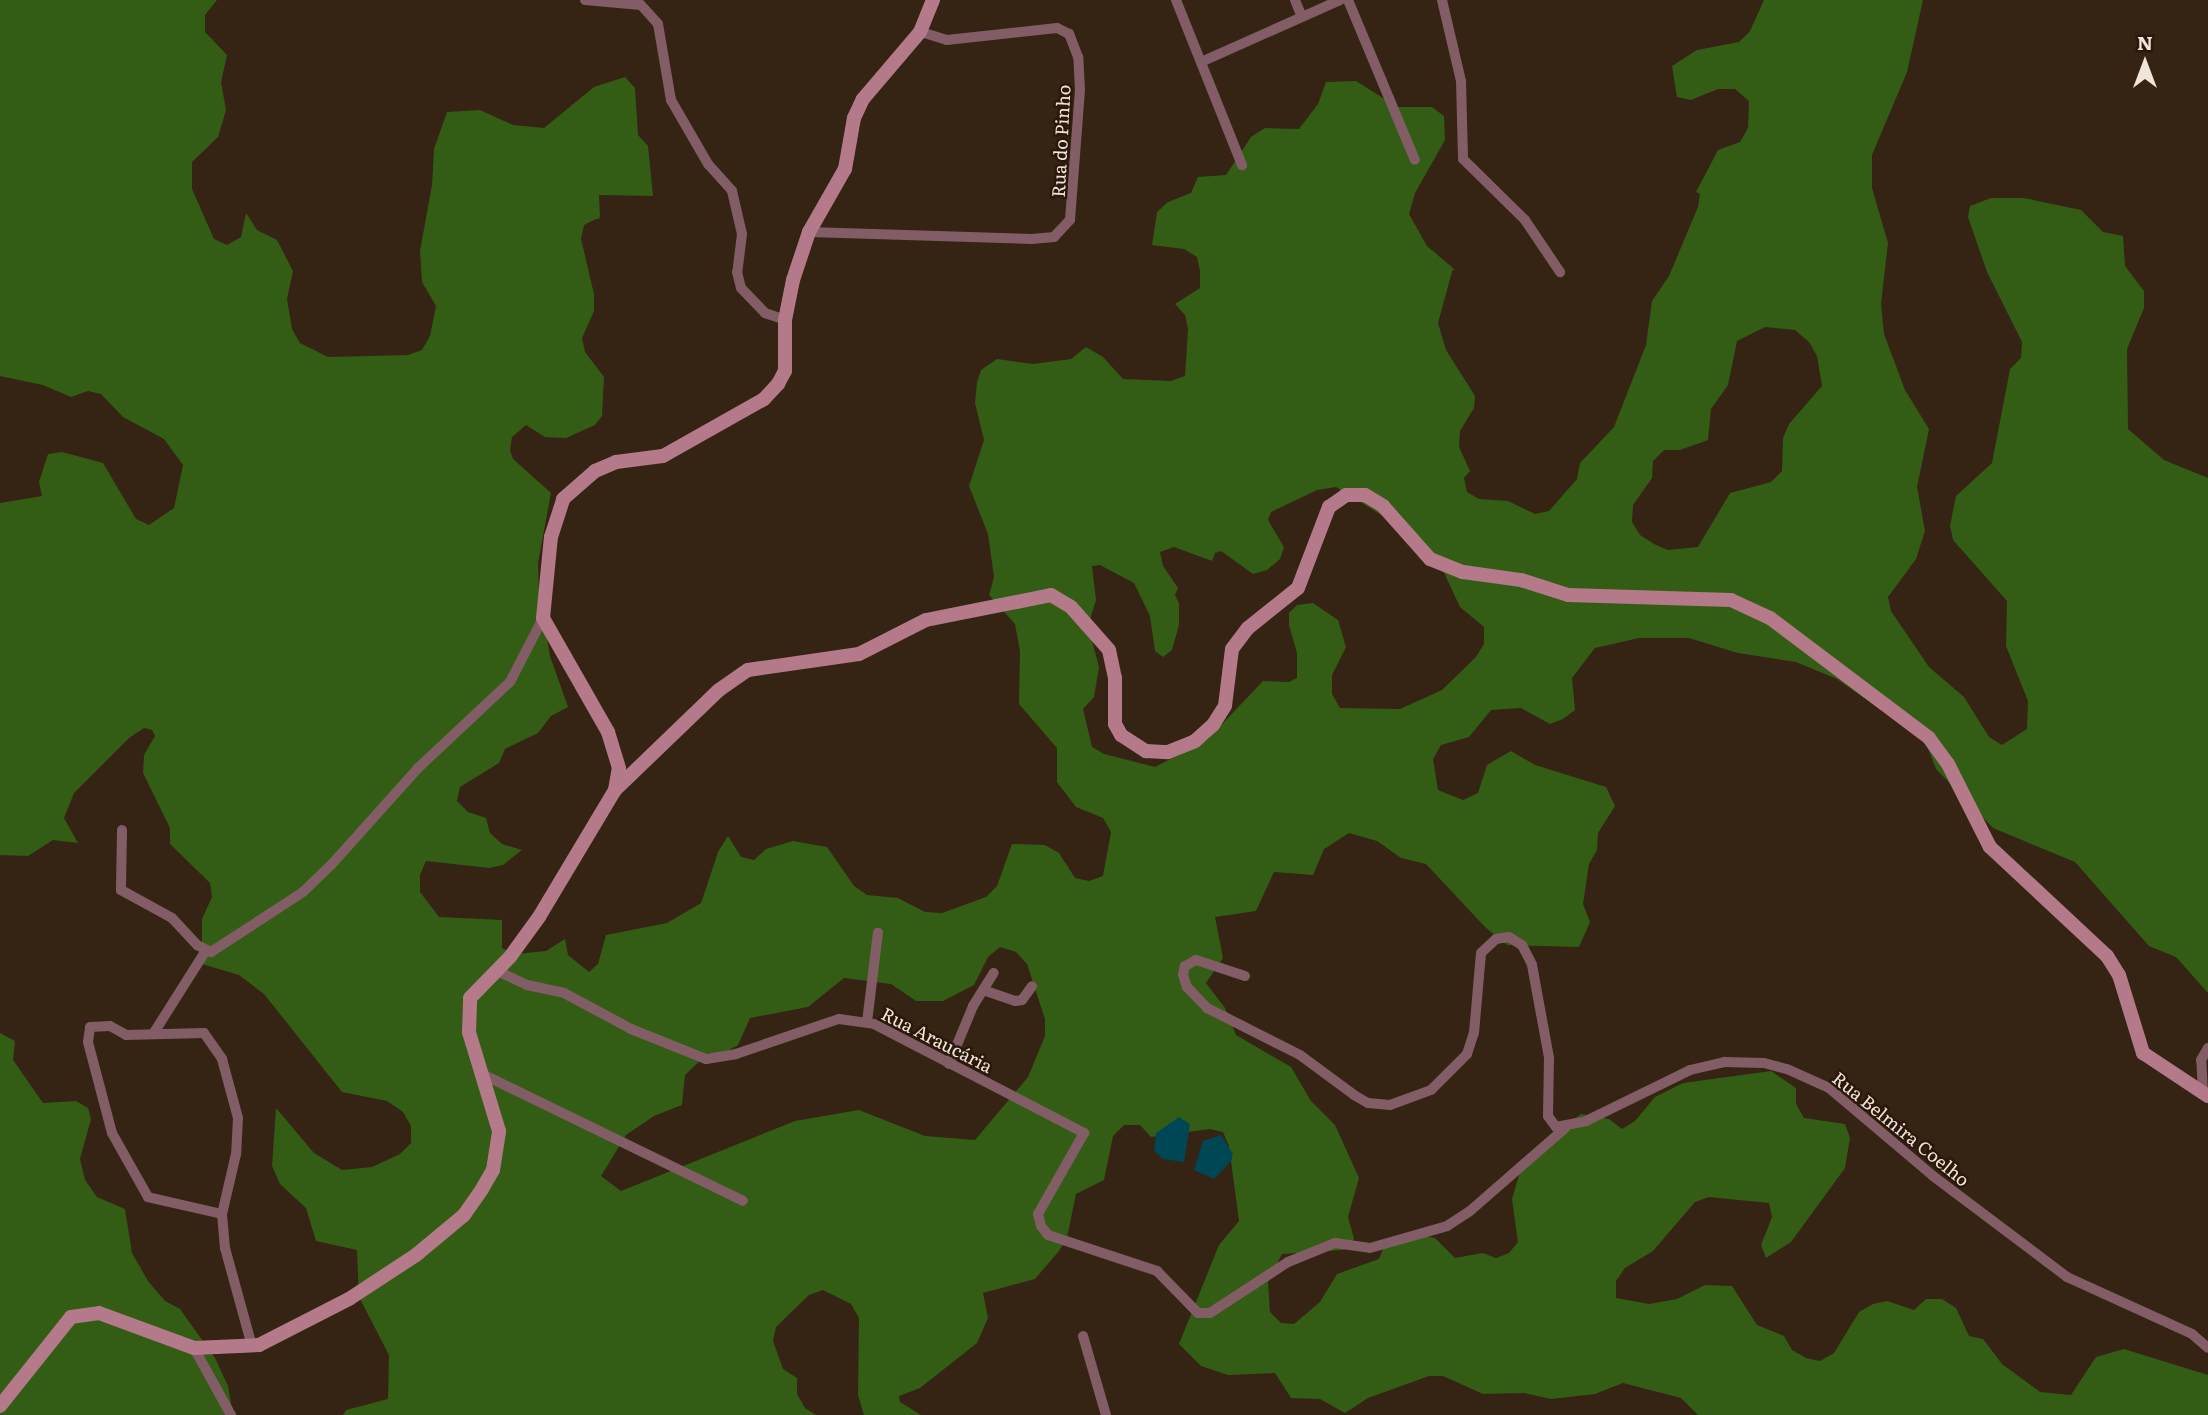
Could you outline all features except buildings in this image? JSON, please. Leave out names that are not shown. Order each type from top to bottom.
[{"type":"street","points":[[585,0],[641,5],[658,24],[671,100],[708,163],[732,191],[742,234],[737,272],[741,288],[765,313],[785,320]]},
{"type":"street","points":[[155,1031],[205,952],[275,912],[332,864],[418,768],[510,682],[543,618],[551,537],[564,499],[595,471],[616,462],[663,456],[764,399],[785,371],[785,320],[809,232],[845,169],[854,118],[863,99],[920,32],[933,0]]},
{"type":"street","points":[[1175,0],[1242,165]]},
{"type":"street","points":[[1295,0],[1302,17]]},
{"type":"street","points":[[1200,62],[1340,0]]},
{"type":"street","points":[[1348,0],[1415,160]]},
{"type":"street","points":[[1441,0],[1461,81],[1463,159],[1525,219],[1560,272]]},
{"type":"street","name":"Rua do Pinho","points":[[809,232],[1032,239],[1054,237],[1070,220],[1080,80],[1069,34],[1057,28],[956,40],[920,32]]},
{"type":"street","points":[[0,1406],[62,1324],[80,1313],[99,1313],[194,1348],[252,1346],[278,1338],[349,1299],[416,1255],[464,1215],[493,1170],[498,1151],[499,1132],[467,1011],[477,986],[495,970],[539,917],[615,790],[719,690],[748,670],[859,654],[926,620],[1051,596],[1071,607],[1109,650],[1115,678],[1115,724],[1121,735],[1146,751],[1168,752],[1195,741],[1213,725],[1225,706],[1232,649],[1248,628],[1298,588],[1329,507],[1346,495],[1365,495],[1383,506],[1430,559],[1463,572],[1521,580],[1568,595],[1731,600],[1770,618],[1929,738],[1948,764],[1990,847],[2107,956],[2119,975],[2143,1054],[2206,1095]]},
{"type":"street","points":[[543,618],[608,732],[619,768],[615,790]]},
{"type":"street","points":[[122,830],[121,890],[172,918],[205,952]]},
{"type":"street","points":[[867,1022],[878,933]]},
{"type":"street","points":[[1245,976],[1196,960],[1185,966],[1183,975],[1186,987],[1207,1008],[1300,1055],[1361,1099],[1390,1105],[1431,1090],[1458,1066],[1474,1033],[1481,953],[1496,939],[1517,941],[1531,965],[1549,1058],[1548,1116],[1556,1128],[1565,1128]]},
{"type":"street","name":"Rua Araucária","points":[[495,970],[527,985],[564,993],[631,1029],[706,1059],[736,1054],[839,1019],[867,1022],[1084,1133]]},
{"type":"street","points":[[948,1064],[983,990],[994,973]]},
{"type":"street","points":[[983,990],[1015,1001],[1023,1000],[1032,986]]},
{"type":"street","points":[[222,1214],[148,1196],[112,1133],[88,1042],[90,1027],[110,1026],[125,1035],[155,1031],[204,1033],[222,1059],[237,1118],[236,1154],[222,1214],[225,1248],[252,1346]]},
{"type":"street","points":[[2206,1095],[2201,1060],[2208,1048]]},
{"type":"street","name":"Rua Belmira Coelho","points":[[1084,1133],[1038,1213],[1041,1226],[1048,1235],[1157,1271],[1198,1313],[1210,1313],[1288,1262],[1335,1243],[1370,1248],[1447,1226],[1470,1211],[1565,1128],[1690,1070],[1724,1062],[1764,1063],[1787,1069],[1829,1088],[1933,1176],[2067,1277],[2192,1334],[2208,1348]]},
{"type":"street","points":[[482,1074],[743,1201]]},
{"type":"street","points":[[1083,1336],[1106,1415]]},
{"type":"street","points":[[194,1348],[231,1415]]},
{"type":"green space","points":[[0,0],[217,0],[205,15],[205,32],[227,55],[221,82],[226,110],[218,137],[192,162],[192,189],[214,239],[227,245],[241,237],[246,213],[257,230],[277,240],[293,271],[287,299],[292,329],[300,343],[328,357],[408,355],[422,350],[430,336],[436,306],[422,282],[420,251],[432,185],[434,149],[447,112],[480,110],[513,125],[544,128],[594,87],[625,77],[635,88],[638,135],[648,146],[653,196],[599,195],[600,217],[584,225],[581,239],[594,294],[594,311],[582,338],[585,352],[604,377],[602,416],[595,425],[566,438],[545,437],[526,425],[512,437],[510,450],[513,459],[551,493],[538,563],[539,591],[550,656],[568,707],[551,716],[538,733],[505,749],[499,763],[460,787],[457,801],[468,812],[486,818],[490,833],[502,844],[522,850],[503,865],[489,868],[426,861],[420,875],[420,892],[439,917],[502,920],[502,948],[516,954],[546,951],[565,939],[568,955],[589,972],[598,964],[606,935],[667,923],[701,903],[718,852],[728,836],[741,857],[754,860],[766,849],[793,841],[827,847],[854,886],[867,895],[898,898],[925,912],[942,913],[986,897],[997,886],[1012,844],[1045,845],[1059,853],[1075,878],[1089,881],[1103,876],[1111,832],[1103,818],[1076,807],[1057,782],[1057,748],[1019,704],[1020,651],[1015,624],[989,595],[994,577],[988,534],[969,486],[984,440],[975,403],[981,370],[997,359],[1033,364],[1071,359],[1086,347],[1103,357],[1123,379],[1171,381],[1185,376],[1188,329],[1185,315],[1175,304],[1200,288],[1200,271],[1197,257],[1184,249],[1152,245],[1157,212],[1168,202],[1191,193],[1198,177],[1226,175],[1251,137],[1265,128],[1299,129],[1318,104],[1326,82],[1356,81],[1397,107],[1432,107],[1444,116],[1445,140],[1415,193],[1409,214],[1427,246],[1453,268],[1438,323],[1446,350],[1475,396],[1474,408],[1460,431],[1459,447],[1470,471],[1464,478],[1467,492],[1479,499],[1508,501],[1535,514],[1549,511],[1577,479],[1580,463],[1614,427],[1646,345],[1652,301],[1669,276],[1698,207],[1700,194],[1696,192],[1718,150],[1740,142],[1748,128],[1749,101],[1735,89],[1718,89],[1691,100],[1677,97],[1672,66],[1697,50],[1739,42],[1750,31],[1764,0],[1923,0],[1907,72],[1872,155],[1872,188],[1888,243],[1881,304],[1884,334],[1905,390],[1929,429],[1917,487],[1925,531],[1916,559],[1888,597],[1891,611],[1929,667],[1964,697],[1989,737],[2002,745],[2027,729],[2028,701],[2006,646],[2007,601],[1953,540],[1950,526],[1956,496],[1992,463],[2010,369],[2021,358],[2022,342],[1987,272],[1968,217],[1970,206],[1991,198],[2024,198],[2081,210],[2103,232],[2123,236],[2125,266],[2144,291],[2144,308],[2127,349],[2128,429],[2164,460],[2208,478],[2208,993],[2176,957],[2149,946],[2075,862],[1993,828],[1936,769],[1925,741],[1837,679],[1796,662],[1738,653],[1689,638],[1639,638],[1595,648],[1572,678],[1575,710],[1563,719],[1550,724],[1521,708],[1491,710],[1469,737],[1441,745],[1433,759],[1438,790],[1463,800],[1478,793],[1487,765],[1511,751],[1535,765],[1606,787],[1615,806],[1598,833],[1597,850],[1589,864],[1583,904],[1590,922],[1579,947],[1507,945],[1485,927],[1426,864],[1401,858],[1377,841],[1349,833],[1324,849],[1313,875],[1274,872],[1256,911],[1215,917],[1223,958],[1206,983],[1225,1008],[1236,1035],[1291,1067],[1311,1101],[1335,1125],[1359,1178],[1348,1217],[1354,1239],[1343,1250],[1282,1254],[1268,1282],[1270,1312],[1281,1323],[1294,1324],[1320,1302],[1337,1274],[1379,1259],[1385,1244],[1398,1241],[1408,1232],[1435,1238],[1455,1258],[1483,1253],[1496,1258],[1509,1253],[1518,1242],[1512,1199],[1524,1158],[1581,1114],[1609,1119],[1622,1129],[1635,1121],[1655,1097],[1683,1083],[1771,1071],[1796,1088],[1796,1104],[1804,1118],[1845,1124],[1850,1138],[1845,1168],[1791,1242],[1766,1258],[1761,1245],[1772,1217],[1769,1203],[1709,1197],[1695,1202],[1653,1251],[1625,1268],[1616,1281],[1616,1298],[1649,1304],[1677,1299],[1705,1285],[1732,1286],[1757,1325],[1784,1336],[1792,1350],[1806,1358],[1820,1361],[1834,1353],[1859,1312],[1873,1304],[1887,1301],[1914,1310],[1926,1299],[1942,1299],[1956,1308],[1969,1336],[1983,1339],[2002,1364],[2040,1392],[2071,1395],[2096,1357],[2124,1349],[2208,1375],[2208,1415],[1698,1415],[1681,1398],[1623,1383],[1595,1394],[1551,1399],[1524,1393],[1483,1394],[1443,1376],[1429,1376],[1368,1398],[1345,1413],[1320,1399],[1291,1398],[1275,1373],[1228,1375],[1201,1366],[1179,1344],[1219,1245],[1239,1221],[1229,1146],[1223,1132],[1210,1129],[1151,1137],[1140,1125],[1124,1125],[1113,1136],[1104,1180],[1076,1194],[1067,1238],[1059,1251],[1035,1279],[983,1293],[988,1318],[977,1343],[920,1388],[899,1396],[900,1402],[921,1415],[864,1415],[858,1395],[859,1318],[851,1304],[823,1290],[809,1295],[776,1327],[773,1341],[783,1369],[797,1378],[797,1394],[805,1408],[816,1415],[343,1415],[346,1410],[388,1399],[389,1355],[359,1297],[357,1250],[316,1241],[306,1208],[280,1184],[272,1166],[276,1108],[314,1153],[342,1170],[372,1167],[400,1154],[411,1143],[411,1126],[403,1112],[387,1101],[342,1092],[264,994],[239,975],[202,964],[202,919],[212,897],[210,883],[170,844],[170,828],[143,773],[144,755],[155,736],[152,730],[144,728],[129,738],[74,793],[64,818],[78,843],[53,840],[28,856],[0,855],[0,503],[42,496],[39,482],[48,454],[62,452],[103,463],[136,519],[149,525],[174,508],[183,465],[164,439],[123,417],[101,394],[88,391],[71,397],[43,385],[0,376]],"holes":[[[1765,327],[1795,330],[1809,342],[1817,356],[1822,386],[1789,424],[1783,438],[1782,471],[1771,482],[1730,493],[1698,547],[1668,550],[1654,544],[1640,535],[1632,522],[1633,505],[1652,478],[1653,461],[1664,450],[1680,450],[1708,440],[1711,409],[1728,385],[1737,341]],[[1336,487],[1396,524],[1421,560],[1441,566],[1460,607],[1484,627],[1484,644],[1476,657],[1442,690],[1400,709],[1340,708],[1332,694],[1332,675],[1346,647],[1338,620],[1313,603],[1297,605],[1289,613],[1289,625],[1297,653],[1297,678],[1289,682],[1263,681],[1207,740],[1155,767],[1104,754],[1092,747],[1083,709],[1094,697],[1099,667],[1088,626],[1096,600],[1092,566],[1100,565],[1134,583],[1150,616],[1155,651],[1163,657],[1172,650],[1179,625],[1179,603],[1175,595],[1178,588],[1163,566],[1160,552],[1174,547],[1212,561],[1215,553],[1221,551],[1253,574],[1267,570],[1280,559],[1284,547],[1268,520],[1271,512],[1317,490]],[[1000,947],[1016,952],[1027,964],[1045,1019],[1045,1036],[1028,1077],[975,1140],[925,1136],[859,1110],[795,1121],[621,1191],[601,1176],[626,1135],[654,1116],[682,1105],[685,1075],[708,1053],[724,1053],[738,1045],[750,1018],[808,1007],[844,978],[891,984],[916,1001],[943,1001],[974,985],[988,957]]]},
{"type":"green space","points":[[0,1033],[15,1041],[13,1060],[43,1103],[76,1101],[88,1108],[91,1119],[80,1159],[85,1180],[97,1197],[125,1209],[132,1253],[148,1281],[165,1301],[180,1309],[215,1358],[228,1386],[233,1415],[0,1415]]},
{"type":"water","points":[[1179,1117],[1190,1124],[1184,1162],[1163,1159],[1154,1151],[1156,1133]]},
{"type":"water","points":[[1221,1135],[1233,1154],[1231,1161],[1214,1179],[1194,1170],[1203,1141]]}]
